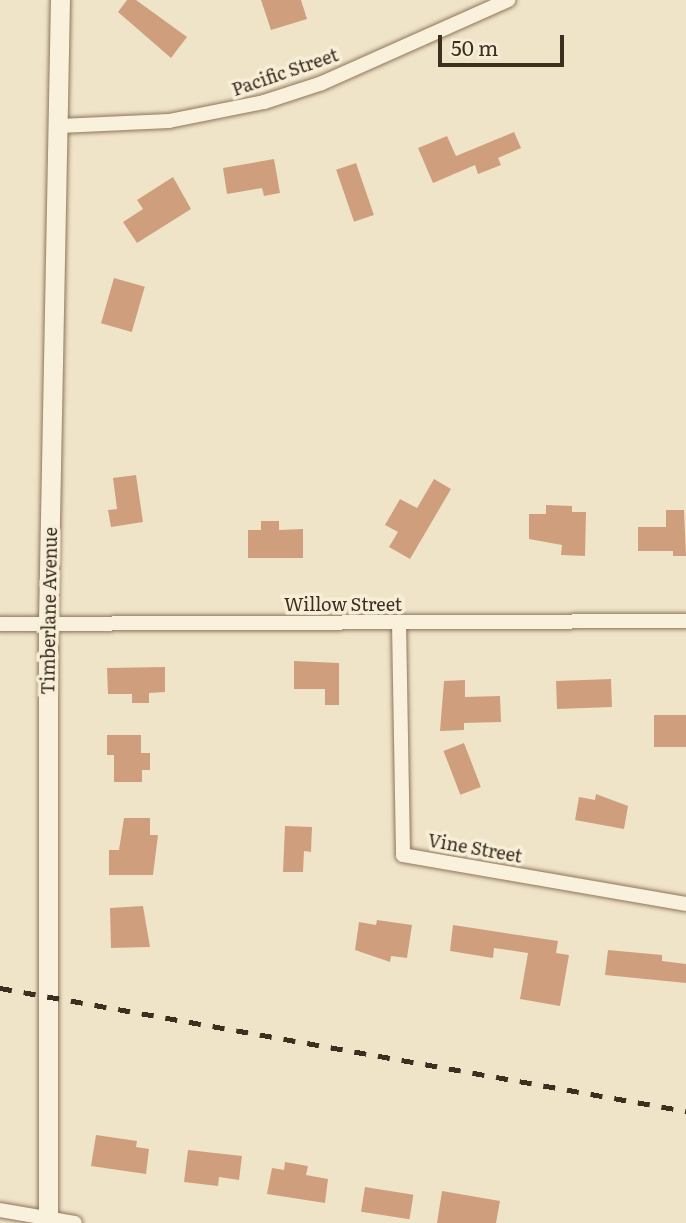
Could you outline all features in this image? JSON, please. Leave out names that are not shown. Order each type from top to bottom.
[{"type":"street","name":"Timberlane Avenue","points":[[48,1221],[48,623],[60,126],[60,0]]},
{"type":"street","name":"Pacific Street","points":[[60,126],[169,121],[264,102],[321,83],[508,0]]},
{"type":"street","name":"Willow Street","points":[[0,624],[686,621]]},
{"type":"street","name":"Vine Street","points":[[399,623],[403,855],[686,904]]},
{"type":"street","points":[[0,1210],[48,1221],[75,1223]]},
{"type":"building","points":[[127,0],[136,0],[187,37],[171,58],[118,12]]},
{"type":"building","points":[[261,0],[301,0],[307,19],[271,30]]},
{"type":"building","points":[[514,132],[521,148],[498,158],[501,165],[478,174],[475,165],[433,183],[418,148],[447,136],[456,156]]},
{"type":"building","points":[[274,159],[280,193],[264,196],[262,188],[227,194],[223,168]]},
{"type":"building","points":[[356,163],[374,215],[354,222],[336,170]]},
{"type":"building","points":[[173,177],[191,209],[137,243],[123,222],[143,209],[137,200]]},
{"type":"building","points":[[114,278],[145,287],[132,332],[101,323]]},
{"type":"building","points":[[136,475],[143,522],[111,527],[108,510],[117,509],[113,478]]},
{"type":"building","points":[[434,479],[451,489],[410,559],[389,547],[398,532],[385,525],[400,499],[417,508]]},
{"type":"building","points":[[546,505],[572,506],[572,512],[586,512],[585,556],[561,555],[562,545],[529,539],[529,514],[546,514]]},
{"type":"building","points":[[666,510],[684,510],[686,556],[673,556],[673,551],[638,551],[638,527],[666,527]]},
{"type":"building","points":[[261,521],[279,521],[279,530],[303,529],[303,558],[248,558],[248,530],[261,530]]},
{"type":"building","points":[[294,661],[339,663],[339,705],[325,705],[325,689],[294,689]]},
{"type":"building","points":[[165,667],[165,692],[149,693],[149,703],[132,703],[132,694],[108,694],[107,668]]},
{"type":"building","points":[[611,679],[612,707],[557,709],[556,681]]},
{"type":"building","points":[[465,680],[465,697],[500,696],[501,722],[464,723],[464,730],[440,731],[444,681]]},
{"type":"building","points":[[654,715],[686,715],[686,747],[654,747]]},
{"type":"building","points":[[107,735],[141,735],[141,753],[150,753],[150,770],[142,770],[142,782],[114,782],[114,755],[107,755]]},
{"type":"building","points":[[464,743],[481,787],[460,795],[443,751]]},
{"type":"building","points":[[596,794],[628,806],[624,829],[575,820],[579,797],[595,800]]},
{"type":"building","points":[[124,818],[150,818],[150,835],[158,835],[153,875],[109,875],[109,850],[119,850]]},
{"type":"building","points":[[285,826],[312,827],[311,852],[304,851],[303,872],[283,872]]},
{"type":"building","points":[[143,906],[150,947],[111,948],[110,908]]},
{"type":"building","points":[[377,920],[412,925],[407,958],[391,956],[390,962],[355,950],[359,922],[376,925]]},
{"type":"building","points":[[453,925],[558,941],[556,953],[569,955],[560,1006],[520,999],[528,953],[494,948],[493,958],[450,951]]},
{"type":"building","points":[[608,950],[662,955],[662,961],[686,964],[686,983],[605,975]]},
{"type":"building","points":[[96,1135],[137,1141],[136,1147],[149,1149],[146,1174],[91,1166]]},
{"type":"building","points":[[188,1150],[242,1156],[239,1180],[219,1177],[218,1186],[184,1182]]},
{"type":"building","points":[[285,1162],[308,1166],[306,1175],[328,1179],[325,1203],[267,1194],[272,1168],[284,1170]]},
{"type":"building","points":[[365,1187],[413,1195],[409,1219],[361,1212]]},
{"type":"building","points":[[442,1191],[500,1201],[496,1223],[437,1223]]},
{"type":"railway","points":[[0,988],[686,1111]]}]
